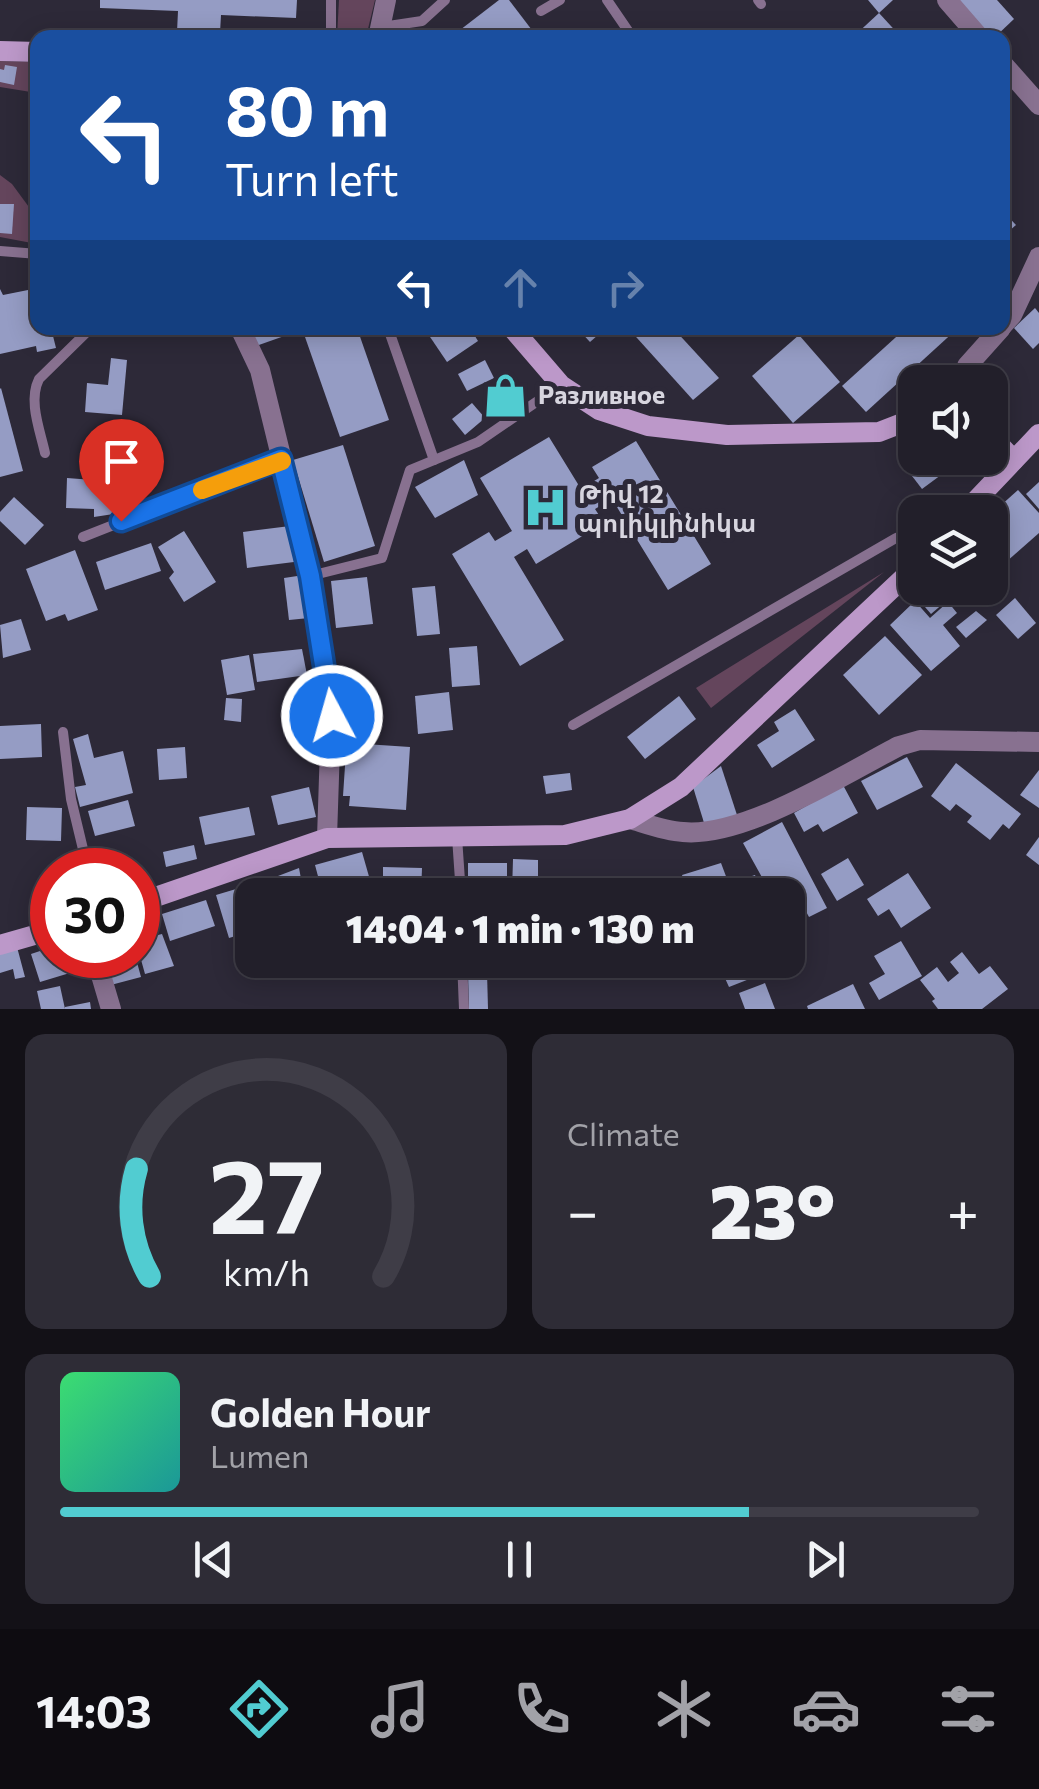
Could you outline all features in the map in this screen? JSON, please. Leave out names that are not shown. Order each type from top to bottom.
[{"type":"street","points":[[380,30],[386,0]]},
{"type":"street","points":[[947,0],[973,30]]},
{"type":"street","points":[[0,51],[30,52]]},
{"type":"street","points":[[1010,77],[1039,105]]},
{"type":"street","points":[[1010,317],[1039,257]]},
{"type":"street","points":[[243,335],[260,370],[310,576],[332,716],[327,838]]},
{"type":"street","points":[[518,335],[562,385],[600,410],[648,426],[727,435],[879,432],[898,425]]},
{"type":"street","points":[[967,365],[994,335]]},
{"type":"street","points":[[981,495],[1039,434]]},
{"type":"street","points":[[1008,454],[1014,460]]},
{"type":"street","points":[[160,895],[327,838],[566,835],[630,820],[681,787],[898,583]]},
{"type":"street","points":[[630,820],[684,832],[709,830],[739,824],[779,808],[900,746],[920,740],[1039,742]]},
{"type":"street","points":[[0,946],[30,937]]},
{"type":"street","points":[[102,978],[111,1009]]},
{"type":"lane","points":[[331,0],[331,30]]},
{"type":"lane","points":[[388,30],[422,21],[446,0]]},
{"type":"lane","points":[[541,11],[560,0]]},
{"type":"lane","points":[[606,0],[627,30]]},
{"type":"lane","points":[[0,251],[30,253]]},
{"type":"lane","points":[[45,454],[35,387],[38,379],[84,335]]},
{"type":"lane","points":[[390,335],[434,460]]},
{"type":"lane","points":[[310,576],[382,558],[410,470],[478,442],[562,385]]},
{"type":"lane","points":[[83,536],[281,459]]},
{"type":"lane","points":[[572,725],[898,537]]},
{"type":"lane","points":[[63,732],[70,799],[82,848]]},
{"type":"lane","points":[[457,837],[460,878]]},
{"type":"lane","points":[[463,978],[464,1009]]},
{"type":"shaded area","points":[[339,0],[375,0],[368,30],[337,30]]},
{"type":"shaded area","points":[[0,61],[30,62],[30,92],[0,87]]},
{"type":"shaded area","points":[[0,175],[30,208],[30,243],[0,237]]},
{"type":"shaded area","points":[[884,572],[711,708],[696,688]]},
{"type":"building","points":[[100,0],[297,0],[296,18],[221,15],[220,30],[177,30],[178,11],[100,8]]},
{"type":"building","points":[[499,0],[509,0],[532,30],[460,30]]},
{"type":"building","points":[[868,0],[893,0],[879,13]]},
{"type":"building","points":[[955,0],[997,0],[1014,19],[1002,30],[982,30]]},
{"type":"building","points":[[879,13],[895,30],[861,30]]},
{"type":"building","points":[[5,65],[17,67],[14,85],[0,82],[0,69],[4,70]]},
{"type":"building","points":[[0,204],[14,204],[12,234],[0,233]]},
{"type":"building","points":[[0,289],[3,295],[30,290],[30,335],[53,335],[56,348],[37,352],[36,346],[0,354]]},
{"type":"building","points":[[1035,308],[1039,313],[1039,343],[1033,349],[1014,328]]},
{"type":"building","points":[[252,335],[287,335],[256,346]]},
{"type":"building","points":[[359,335],[389,420],[340,437],[305,337]]},
{"type":"building","points":[[429,335],[474,335],[478,341],[447,362]]},
{"type":"building","points":[[634,335],[679,335],[719,378],[693,400]]},
{"type":"building","points":[[799,335],[840,382],[793,423],[752,376]]},
{"type":"building","points":[[898,335],[950,335],[917,365],[898,365],[898,383],[866,412],[842,386]]},
{"type":"building","points":[[111,358],[127,360],[122,415],[85,412],[87,383],[108,385]]},
{"type":"building","points":[[485,360],[494,378],[467,391],[458,374]]},
{"type":"building","points":[[0,389],[23,471],[0,477]]},
{"type":"building","points":[[472,403],[485,418],[465,435],[452,419]]},
{"type":"building","points":[[549,437],[581,489],[599,478],[592,467],[636,441],[711,564],[668,590],[612,499],[595,509],[604,523],[536,564],[527,549],[514,557],[564,640],[520,666],[452,554],[489,532],[495,541],[512,531],[480,478]]},
{"type":"building","points":[[343,445],[375,546],[324,562],[293,460]]},
{"type":"building","points":[[464,460],[478,495],[435,518],[415,487]]},
{"type":"building","points":[[94,466],[136,470],[140,504],[120,513],[94,517],[94,509],[66,508],[67,478],[93,480]]},
{"type":"building","points":[[911,475],[941,475],[922,489]]},
{"type":"building","points":[[1039,482],[1039,509],[1026,494]]},
{"type":"building","points":[[1018,490],[1039,513],[1039,533],[1008,560],[1008,499]]},
{"type":"building","points":[[14,497],[44,525],[25,545],[0,521],[0,512]]},
{"type":"building","points":[[290,526],[294,562],[247,568],[243,532]]},
{"type":"building","points":[[184,531],[216,582],[184,602],[169,578],[174,572],[158,547]]},
{"type":"building","points":[[151,543],[161,571],[105,590],[96,562]]},
{"type":"building","points":[[75,550],[98,610],[68,621],[65,614],[46,621],[26,569]]},
{"type":"building","points":[[304,575],[309,618],[289,620],[284,578]]},
{"type":"building","points":[[367,577],[373,624],[336,628],[331,581]]},
{"type":"building","points":[[435,586],[440,634],[417,636],[412,588]]},
{"type":"building","points":[[1015,598],[1036,623],[1018,639],[996,615]]},
{"type":"building","points":[[911,605],[919,605],[930,618],[945,605],[950,605],[957,613],[943,625],[960,646],[931,671],[890,625]]},
{"type":"building","points":[[923,605],[942,605],[931,614]]},
{"type":"building","points":[[976,611],[987,620],[966,638],[956,627]]},
{"type":"building","points":[[21,619],[31,650],[3,658],[0,625]]},
{"type":"building","points":[[885,636],[922,675],[879,715],[843,675]]},
{"type":"building","points":[[477,646],[480,685],[452,687],[449,648]]},
{"type":"building","points":[[302,649],[307,675],[257,682],[253,654]]},
{"type":"building","points":[[249,655],[255,690],[227,695],[221,660]]},
{"type":"building","points":[[449,692],[453,730],[418,734],[415,696]]},
{"type":"building","points":[[679,696],[696,719],[645,759],[627,737]]},
{"type":"building","points":[[226,698],[242,699],[241,722],[224,720]]},
{"type":"building","points":[[795,709],[815,740],[772,768],[757,745],[779,731],[774,722]]},
{"type":"building","points":[[41,724],[42,757],[0,759],[0,726]]},
{"type":"building","points":[[88,734],[94,758],[123,751],[133,793],[80,807],[75,787],[86,785],[73,739]]},
{"type":"building","points":[[347,736],[365,738],[365,744],[410,747],[406,810],[349,806],[350,796],[343,796]]},
{"type":"building","points":[[185,747],[187,778],[159,780],[157,749]]},
{"type":"building","points":[[907,757],[923,787],[877,810],[861,781]]},
{"type":"building","points":[[956,763],[1021,814],[1009,829],[1003,824],[990,840],[967,822],[972,816],[956,804],[950,811],[931,796]]},
{"type":"building","points":[[721,766],[737,815],[705,826],[693,787]]},
{"type":"building","points":[[1039,770],[1039,808],[1020,795]]},
{"type":"building","points":[[570,773],[572,790],[546,794],[543,776]]},
{"type":"building","points":[[843,785],[858,813],[823,832],[818,824],[804,832],[794,813]]},
{"type":"building","points":[[309,787],[316,817],[278,825],[271,796]]},
{"type":"building","points":[[128,800],[135,826],[95,836],[88,811]]},
{"type":"building","points":[[27,807],[62,808],[61,841],[26,840]]},
{"type":"building","points":[[249,807],[255,835],[205,845],[199,817]]},
{"type":"building","points":[[782,822],[827,908],[809,917],[805,910],[805,878],[762,878],[743,843]]},
{"type":"building","points":[[1039,837],[1039,865],[1026,855]]},
{"type":"building","points":[[194,845],[197,859],[166,867],[163,852]]},
{"type":"building","points":[[362,852],[369,878],[318,878],[315,865]]},
{"type":"building","points":[[848,858],[864,885],[837,901],[821,874]]},
{"type":"building","points":[[513,859],[538,860],[538,878],[512,878]]},
{"type":"building","points":[[468,863],[507,863],[507,878],[468,878]]},
{"type":"building","points":[[721,863],[727,878],[683,878],[682,875]]},
{"type":"building","points":[[383,867],[422,868],[422,878],[383,878]]},
{"type":"building","points":[[299,868],[301,878],[279,878]]},
{"type":"building","points":[[908,873],[931,908],[901,928],[889,909],[878,916],[867,899]]},
{"type":"building","points":[[235,889],[235,936],[229,938],[216,895]]},
{"type":"building","points":[[206,900],[215,926],[170,941],[162,914]]},
{"type":"building","points":[[160,934],[162,934],[174,966],[160,970]]},
{"type":"building","points":[[901,941],[922,976],[879,1000],[869,983],[885,974],[874,956]]},
{"type":"building","points":[[17,947],[25,977],[15,979],[13,969],[0,973],[0,952]]},
{"type":"building","points":[[962,952],[979,974],[990,966],[1008,989],[982,1009],[938,1009],[920,980],[937,967],[948,982],[959,973],[950,962]]},
{"type":"building","points":[[105,978],[137,978],[107,986]]},
{"type":"building","points":[[468,978],[487,978],[488,1009],[469,1009]]},
{"type":"building","points":[[725,978],[752,978],[729,987]]},
{"type":"building","points":[[765,983],[775,1009],[745,1009],[739,993]]},
{"type":"building","points":[[853,984],[865,1009],[808,1009],[807,1006]]},
{"type":"building","points":[[60,986],[65,1009],[41,1009],[37,991]]},
{"type":"building","points":[[90,1002],[91,1009],[65,1009],[65,1007]]},
{"type":"slow traffic","points":[[202,490],[282,461]]},
{"type":"place","name":"Разливное","points":[[505,395]]},
{"type":"place","name":"Թիվ 12 պոլիկլինիկա","points":[[545,508]]},
{"type":"route","points":[[121,521],[281,459],[310,576],[332,716]]}]
